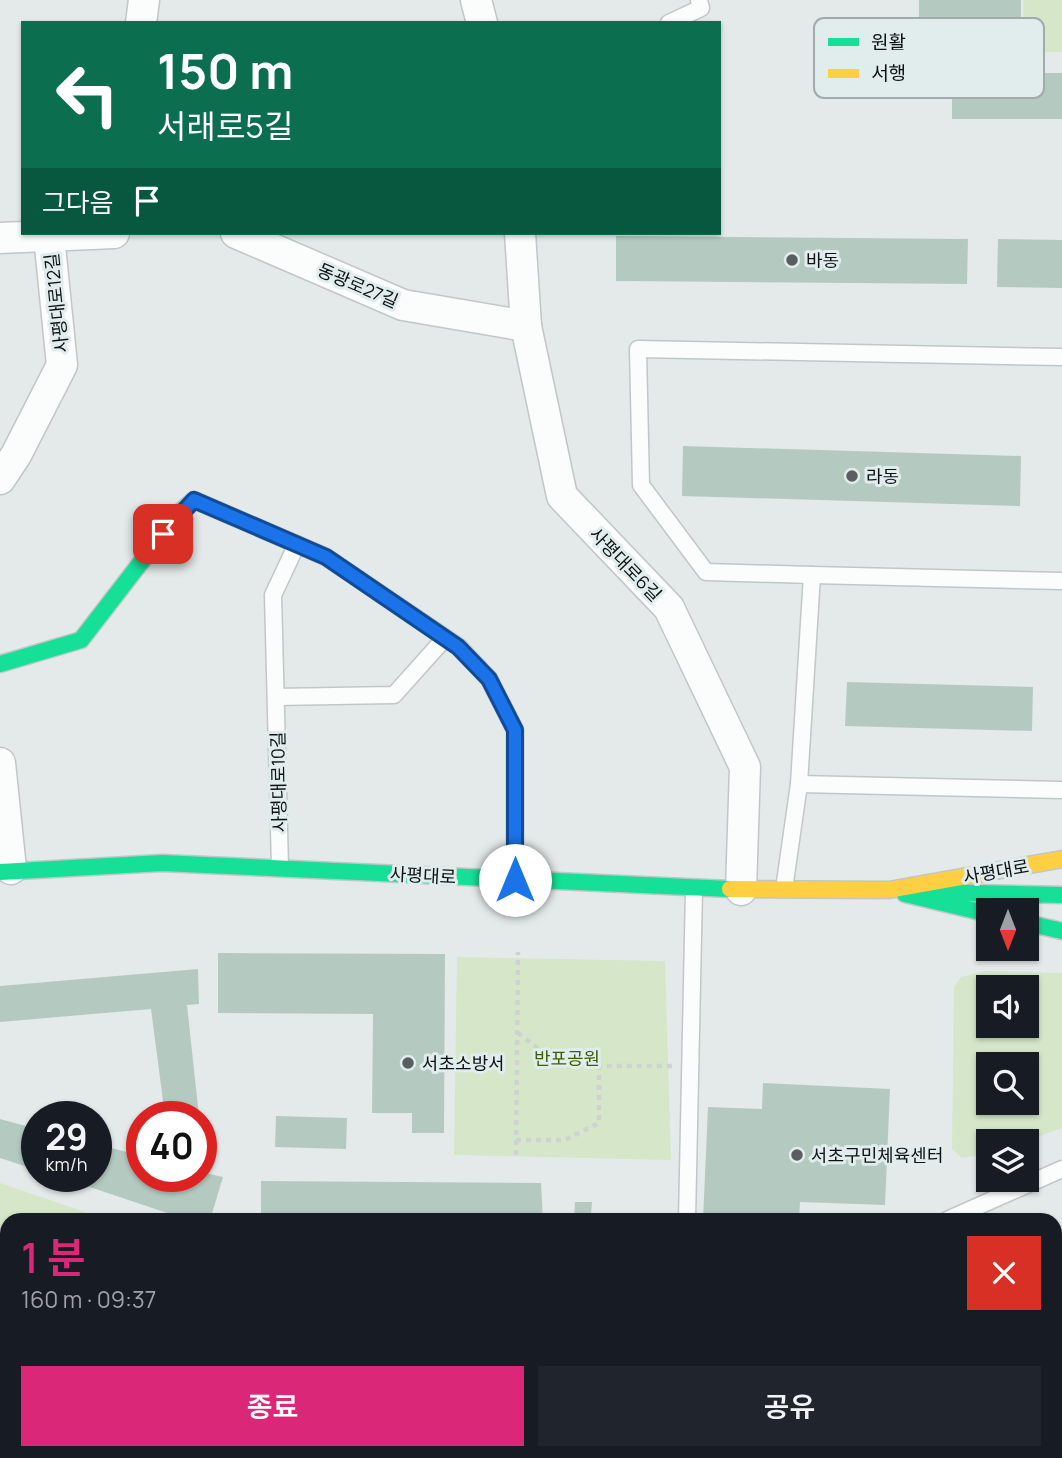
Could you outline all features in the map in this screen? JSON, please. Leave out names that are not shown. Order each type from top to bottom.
[{"type":"main road","points":[[0,664],[81,640],[179,513],[194,500],[326,557],[458,647],[489,679],[515,730],[515,880]]},
{"type":"main road","name":"사평대로","points":[[889,890],[1062,859]]},
{"type":"main road","name":"사평대로","points":[[6,871],[162,863],[694,889],[889,890],[1062,895]]},
{"type":"main road","name":"사평대로","points":[[889,890],[976,911]]},
{"type":"main road","points":[[1040,926],[1062,931]]},
{"type":"street","points":[[141,21],[144,0]]},
{"type":"street","points":[[476,0],[481,21]]},
{"type":"street","points":[[0,238],[66,235]]},
{"type":"street","name":"동광로27길","points":[[241,235],[403,305],[526,326]]},
{"type":"street","name":"사평대로6길","points":[[520,235],[526,326],[562,496],[668,608],[745,767],[741,890]]},
{"type":"street","name":"사평대로12길","points":[[0,479],[16,455],[62,365],[49,236]]},
{"type":"street","points":[[0,763],[6,871]]},
{"type":"lane","points":[[673,21],[701,8],[699,0]]},
{"type":"lane","points":[[1062,358],[638,349],[641,485],[706,572],[1062,581]]},
{"type":"lane","name":"사평대로10길","points":[[280,867],[273,595],[297,544]]},
{"type":"lane","points":[[784,890],[799,785],[812,575]]},
{"type":"lane","points":[[276,697],[394,695],[445,638]]},
{"type":"lane","points":[[799,785],[1062,790]]},
{"type":"lane","points":[[687,1213],[694,889]]},
{"type":"lane","points":[[963,1213],[1062,1169]]},
{"type":"path","points":[[516,1155],[518,952]]},
{"type":"path","points":[[517,1033],[561,1066],[690,1065]]},
{"type":"path","points":[[516,1140],[565,1140],[598,1123],[598,1066]]},
{"type":"green space","points":[[1023,0],[1062,0],[1062,52],[1044,52],[1044,18],[1023,18]]},
{"type":"green space","name":"반포공원","points":[[457,957],[665,961],[671,1160],[454,1155]]},
{"type":"green space","points":[[985,971],[1062,973],[1062,1128],[1039,1136],[1039,1129],[976,1129],[976,1156],[962,1158],[952,1149],[954,987],[961,977]]},
{"type":"green space","points":[[0,1183],[21,1192],[88,1213],[0,1213]]},
{"type":"building","points":[[919,0],[1021,0],[1021,18],[919,18]]},
{"type":"building","points":[[1044,73],[1062,73],[1062,119],[952,119],[952,98],[1044,98]]},
{"type":"building","name":"바동","points":[[616,236],[968,239],[967,284],[616,281]]},
{"type":"building","points":[[998,239],[1062,240],[1062,288],[997,287]]},
{"type":"building","name":"라동","points":[[683,446],[1021,456],[1020,506],[682,496]]},
{"type":"building","points":[[847,682],[1033,687],[1032,731],[845,726]]},
{"type":"building","name":"서초소방서","points":[[218,953],[445,954],[444,1133],[412,1133],[412,1113],[372,1113],[373,1014],[218,1013]]},
{"type":"building","points":[[198,969],[199,1004],[187,1005],[197,1101],[163,1101],[151,1009],[0,1022],[0,986]]},
{"type":"building","name":"서초구민체육센터","points":[[763,1083],[890,1089],[885,1205],[800,1202],[799,1213],[703,1213],[708,1107],[762,1109]]},
{"type":"building","points":[[276,1116],[347,1118],[346,1149],[275,1147]]},
{"type":"building","points":[[0,1119],[21,1125],[21,1165],[0,1158]]},
{"type":"building","points":[[112,1148],[126,1152],[126,1192],[217,1192],[217,1176],[223,1177],[212,1213],[167,1213],[105,1192],[112,1192]]},
{"type":"building","points":[[261,1181],[541,1183],[543,1213],[261,1213]]},
{"type":"building","points":[[575,1202],[592,1202],[591,1213],[574,1213]]},
{"type":"traffic: fast","points":[[0,664],[81,640],[179,513],[194,500],[326,557],[434,630]]},
{"type":"traffic: fast","points":[[0,872],[162,863],[730,889]]},
{"type":"traffic: fast","points":[[933,892],[1062,895]]},
{"type":"traffic: fast","points":[[905,894],[976,911]]},
{"type":"traffic: fast","points":[[1040,926],[1062,931]]},
{"type":"traffic: slow","points":[[434,630],[459,647],[489,679],[515,730],[515,880]]},
{"type":"traffic: slow","points":[[730,889],[889,890],[1062,859]]},
{"type":"place","name":"바동","points":[[792,260]]},
{"type":"place","name":"라동","points":[[852,476]]},
{"type":"place","name":"서초소방서","points":[[408,1063]]},
{"type":"place","name":"서초구민체육센터","points":[[797,1155]]},
{"type":"route","points":[[163,534],[179,513],[194,500],[326,557],[458,647],[489,679],[515,730],[515,880]]}]
